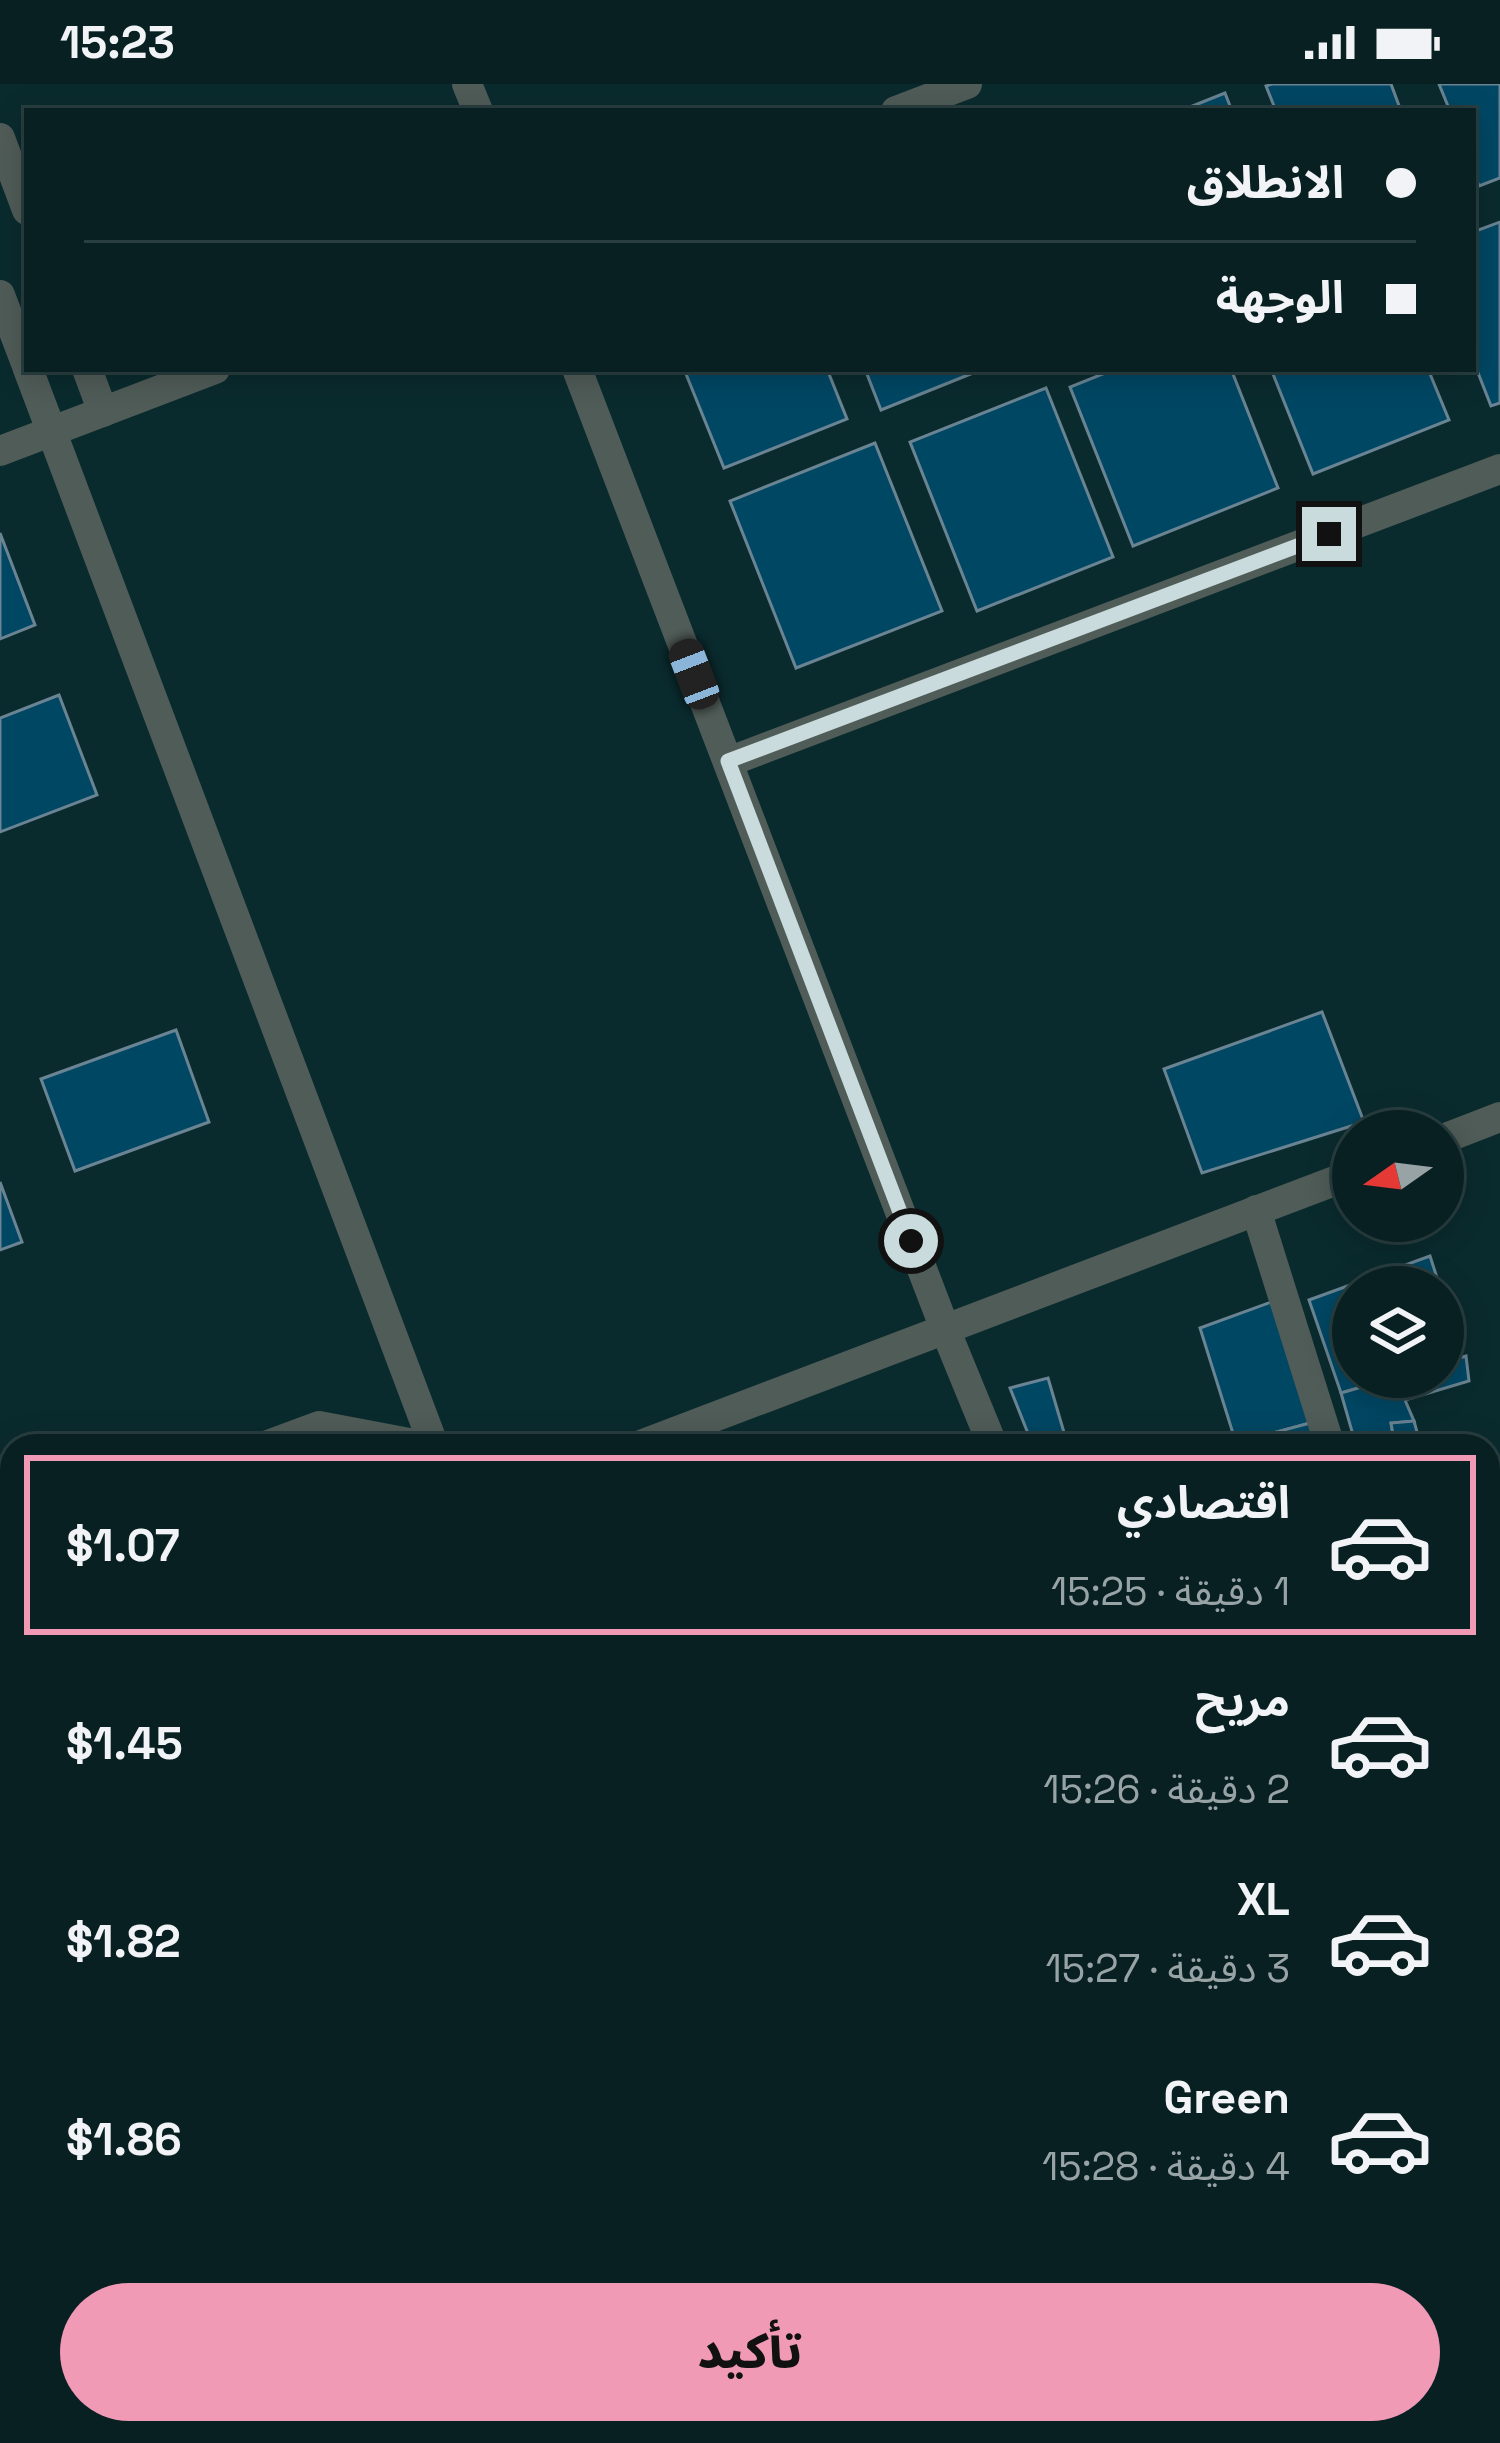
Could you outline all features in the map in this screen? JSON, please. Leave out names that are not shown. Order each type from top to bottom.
[{"type":"street","points":[[904,108],[967,84]]},
{"type":"street","points":[[0,138],[24,202]]},
{"type":"street","points":[[0,295],[24,360]]},
{"type":"street","points":[[29,372],[429,1434]]},
{"type":"street","points":[[88,372],[103,412]]},
{"type":"street","points":[[0,451],[207,372]]},
{"type":"street","points":[[578,372],[988,1434]]},
{"type":"street","points":[[728,761],[1500,469]]},
{"type":"street","points":[[1464,1131],[1500,1118]]},
{"type":"street","points":[[698,1434],[945,1329],[1332,1182]]},
{"type":"street","points":[[1256,1210],[1326,1434]]},
{"type":"street","points":[[297,1434],[319,1426],[361,1434]]},
{"type":"building","points":[[1391,84],[1400,108],[1275,108],[1266,86]]},
{"type":"building","points":[[1439,84],[1500,84],[1500,178],[1479,186],[1476,178],[1476,108],[1449,108]]},
{"type":"building","points":[[1225,93],[1231,108],[1188,108]]},
{"type":"building","points":[[1500,222],[1500,403],[1491,406],[1476,368],[1476,231]]},
{"type":"building","points":[[685,372],[828,372],[847,419],[724,468]]},
{"type":"building","points":[[866,372],[976,372],[881,410]]},
{"type":"building","points":[[1108,372],[1232,372],[1278,488],[1133,546],[1070,387]]},
{"type":"building","points":[[1272,372],[1429,372],[1449,420],[1313,474]]},
{"type":"building","points":[[1046,388],[1113,557],[977,611],[910,442]]},
{"type":"building","points":[[875,443],[942,611],[796,668],[730,501]]},
{"type":"building","points":[[0,533],[35,625],[0,639]]},
{"type":"building","points":[[59,695],[97,795],[0,832],[0,718]]},
{"type":"building","points":[[1322,1012],[1359,1110],[1332,1110],[1332,1132],[1202,1173],[1164,1069]]},
{"type":"building","points":[[176,1030],[209,1122],[75,1171],[41,1079]]},
{"type":"building","points":[[0,1182],[22,1242],[0,1250]]},
{"type":"building","points":[[1430,1256],[1433,1266],[1402,1266]]},
{"type":"building","points":[[1332,1292],[1332,1367],[1309,1300]]},
{"type":"building","points":[[1274,1301],[1310,1423],[1269,1434],[1233,1434],[1200,1328]]},
{"type":"building","points":[[1466,1356],[1469,1381],[1464,1382]]},
{"type":"building","points":[[1048,1378],[1064,1434],[1028,1434],[1010,1388]]},
{"type":"building","points":[[1342,1398],[1412,1398],[1405,1400],[1414,1421],[1391,1423],[1393,1434],[1353,1434]]},
{"type":"building","points":[[1414,1421],[1418,1434],[1393,1434],[1391,1423]]},
{"type":"building","points":[[1310,1423],[1313,1434],[1269,1434]]},
{"type":"route","points":[[911,1241],[728,761],[1329,534]]}]
